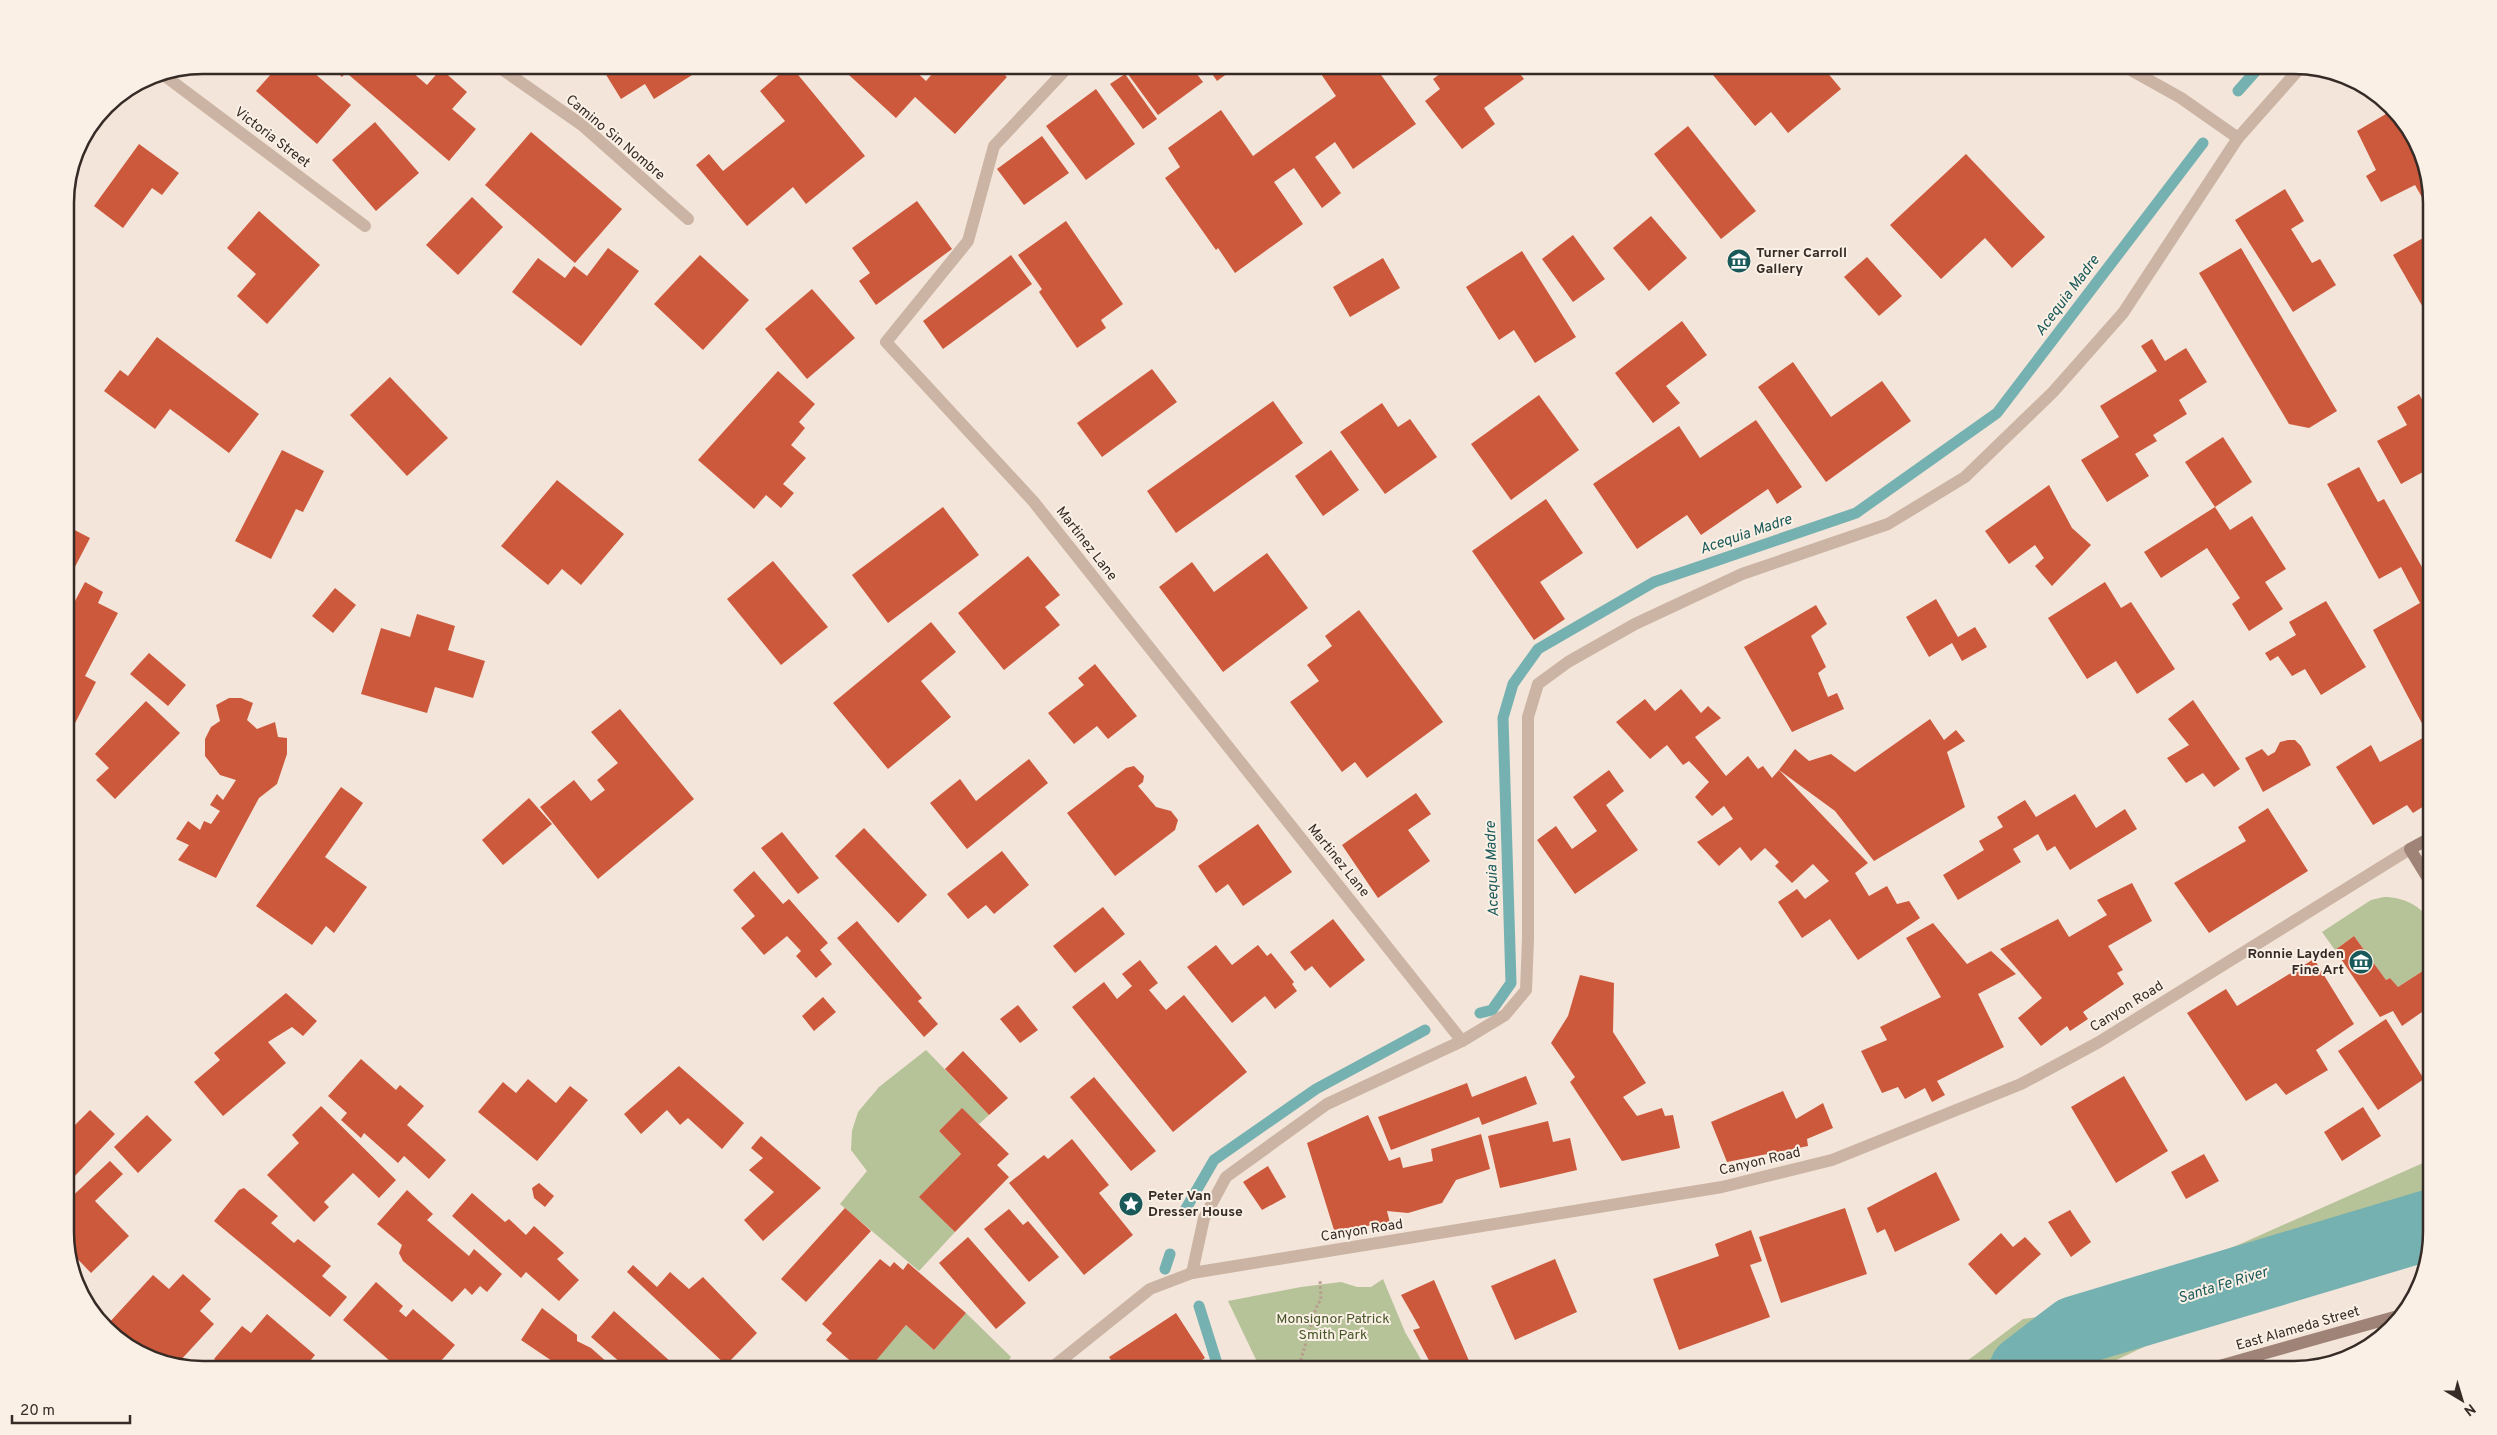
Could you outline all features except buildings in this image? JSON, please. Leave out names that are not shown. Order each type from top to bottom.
[{"type":"street","name":"Camino Sin Nombre","points":[[509,74],[582,125],[688,219]]},
{"type":"street","name":"Martinez Lane","points":[[1062,74],[994,146],[968,241],[886,342],[1033,501],[1462,1040]]},
{"type":"street","points":[[2138,74],[2181,98],[2238,138]]},
{"type":"street","points":[[1192,1273],[1204,1218],[1226,1177],[1328,1104],[1462,1040],[1506,1015],[1526,990],[1528,939],[1528,717],[1538,684],[1568,662],[1635,624],[1742,574],[1888,524],[1966,477],[2053,392],[2123,313],[2238,138],[2295,74]]},
{"type":"street","name":"Victoria Street","points":[[169,79],[365,226]]},
{"type":"street","name":"Canyon Road","points":[[1060,1361],[1150,1289],[1192,1273],[1722,1187],[1832,1160],[2022,1084],[2099,1042],[2423,842]]},
{"type":"street","points":[[2410,849],[2423,870]]},
{"type":"street","name":"East Alameda Street","points":[[2237,1361],[2391,1318]]},
{"type":"path","points":[[1301,1361],[1316,1308],[1321,1299],[1322,1252]]},
{"type":"green space","points":[[2391,897],[2412,904],[2423,912],[2423,971],[2398,987],[2390,978],[2386,980],[2354,936],[2335,950],[2322,932],[2371,900]]},
{"type":"green space","points":[[926,1050],[989,1115],[979,1124],[962,1109],[939,1131],[961,1154],[920,1197],[955,1232],[919,1271],[840,1204],[867,1171],[851,1150],[852,1131],[858,1112],[879,1087]]},
{"type":"green space","points":[[2423,1163],[2423,1232],[2420,1262],[2201,1320],[2114,1361],[1967,1361],[2023,1319],[2057,1314],[2238,1245]]},
{"type":"green space","name":"Monsignor Patrick Smith Park","points":[[1383,1279],[1405,1332],[1422,1361],[1257,1361],[1228,1301],[1301,1287],[1341,1282],[1357,1287],[1371,1287]]},
{"type":"green space","points":[[966,1313],[1011,1357],[1009,1361],[875,1361],[906,1325],[934,1350]]},
{"type":"waterway","name":"Acequia Madre","points":[[2238,91],[2253,74]]},
{"type":"waterway","name":"Acequia Madre","points":[[1480,1013],[1492,1010],[1511,983],[1503,718],[1513,684],[1538,649],[1654,582],[1856,513],[1997,413],[2203,143]]},
{"type":"waterway","name":"Acequia Madre","points":[[1184,1212],[1214,1160],[1316,1089],[1425,1030]]},
{"type":"waterway","name":"Santa Fe River","points":[[2036,1361],[2075,1331],[2423,1227]]},
{"type":"waterway","name":"Acequia Madre","points":[[1165,1269],[1170,1254]]},
{"type":"waterway","name":"Acequia Madre","points":[[1199,1306],[1216,1361]]},
{"type":"place","name":"Turner Carroll Gallery","points":[[1739,261]]},
{"type":"place","name":"Ronnie Layden Fine Art","points":[[2361,962]]},
{"type":"place","name":"Peter Van Dresser House","points":[[1131,1204]]}]
